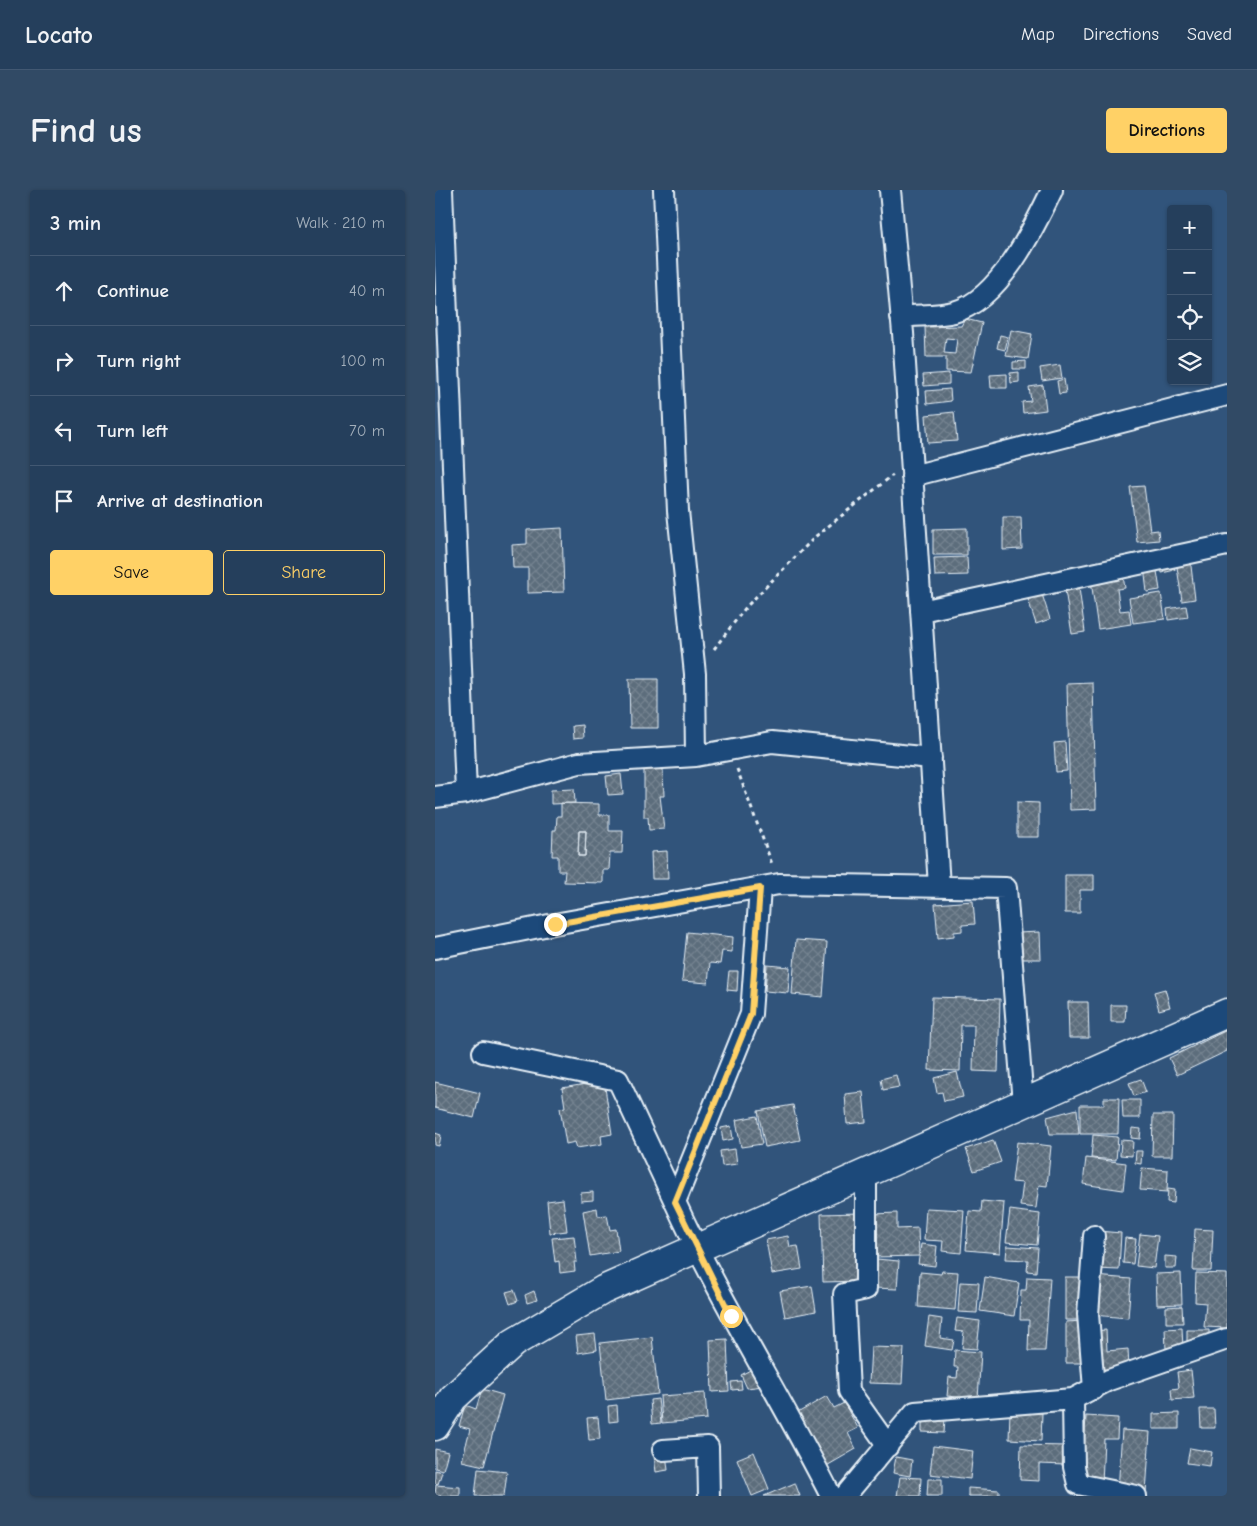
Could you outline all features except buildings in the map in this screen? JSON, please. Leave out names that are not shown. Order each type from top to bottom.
[{"type":"street","points":[[442,190],[466,793]]},
{"type":"street","points":[[663,190],[678,512],[695,674],[696,756]]},
{"type":"street","points":[[889,190],[901,317],[939,886]]},
{"type":"street","points":[[901,317],[955,312],[989,292],[1032,232],[1052,190]]},
{"type":"street","points":[[911,468],[1227,395]]},
{"type":"street","points":[[921,611],[1227,545]]},
{"type":"street","points":[[435,797],[466,793],[579,763],[696,756],[772,742],[931,758]]},
{"type":"street","points":[[675,1202],[751,1014],[770,886]]},
{"type":"street","points":[[435,948],[555,924],[770,886],[1006,888],[1023,1104]]},
{"type":"street","points":[[435,1426],[453,1398],[513,1343],[603,1290],[1227,1013]]},
{"type":"street","points":[[483,1052],[618,1080],[696,1249],[831,1496]]},
{"type":"street","points":[[866,1173],[866,1289],[844,1294],[849,1391],[888,1446]]},
{"type":"street","points":[[1094,1236],[1088,1314],[1094,1388]]},
{"type":"street","points":[[845,1496],[915,1412],[1073,1399],[1109,1380],[1227,1339]]},
{"type":"street","points":[[1073,1399],[1075,1477],[1078,1484],[1113,1494],[1136,1496]]},
{"type":"street","points":[[663,1450],[708,1447],[709,1496]]},
{"type":"path","points":[[695,674],[745,607],[816,536],[911,468]]},
{"type":"path","points":[[730,750],[770,886]]},
{"type":"route","points":[[555,924],[760,888],[751,1014],[675,1202],[696,1249],[731,1316]]}]
